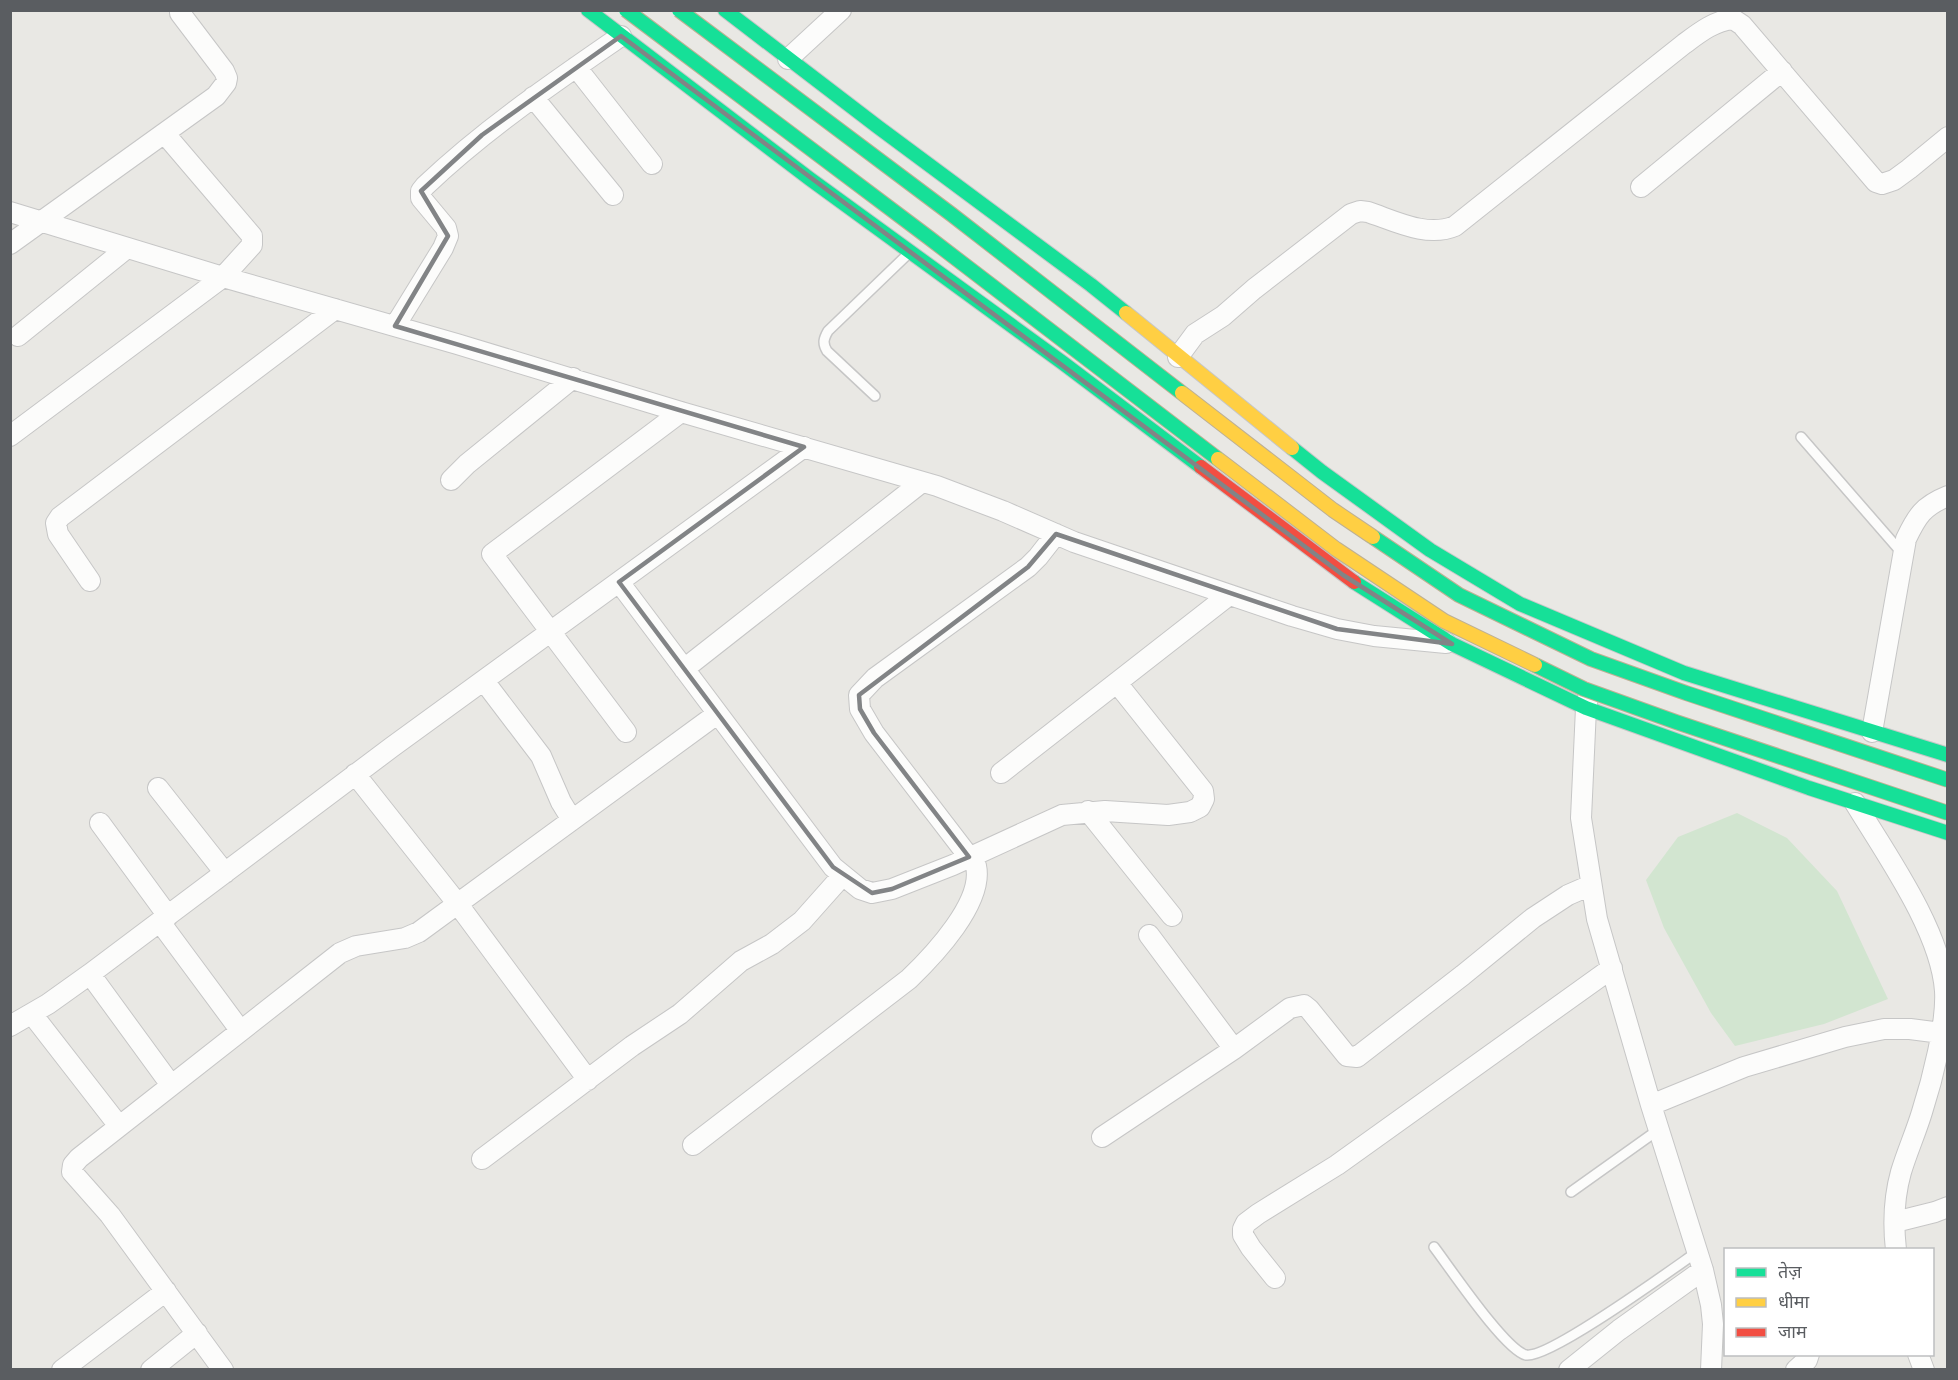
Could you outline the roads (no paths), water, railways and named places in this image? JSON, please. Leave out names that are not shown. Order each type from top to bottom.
[{"type":"main road","points":[[588,10],[819,186],[1063,363],[1343,575],[1452,644],[1586,708],[1947,833]]},
{"type":"main road","points":[[626,10],[928,237],[1336,549],[1444,621],[1584,688],[1676,722],[1947,813]]},
{"type":"main road","points":[[680,10],[951,214],[1333,510],[1459,595],[1591,659],[1947,780]]},
{"type":"main road","points":[[725,10],[788,60],[1091,285],[1322,472],[1430,550],[1520,604],[1684,673],[1947,755]]},
{"type":"street","points":[[788,60],[841,10]]},
{"type":"street","points":[[10,244],[165,134],[222,89],[227,78],[224,70],[180,14]]},
{"type":"street","points":[[1179,357],[1195,334],[1223,316],[1351,214],[1360,211],[1368,212],[1429,231],[1446,230],[1455,226],[1706,28],[1724,20],[1733,19],[1742,25],[1876,182],[1882,184],[1894,180],[1947,137]]},
{"type":"street","points":[[395,326],[448,236],[446,228],[421,198],[421,191],[455,157],[533,97],[621,36]]},
{"type":"street","points":[[576,67],[652,164]]},
{"type":"street","points":[[1641,187],[1782,71]]},
{"type":"street","points":[[533,97],[613,195]]},
{"type":"street","points":[[10,436],[223,277],[252,245],[252,236],[165,134]]},
{"type":"street","points":[[10,212],[223,277],[922,482],[1003,511],[1074,542],[1337,629],[1374,636],[1452,644]]},
{"type":"street","points":[[18,336],[128,248]]},
{"type":"street","points":[[90,581],[58,534],[56,526],[60,517],[335,309]]},
{"type":"street","points":[[451,480],[467,464],[573,378]]},
{"type":"street","points":[[626,732],[492,554],[681,412]]},
{"type":"street","points":[[10,1026],[32,1014],[90,974],[356,774],[804,447]]},
{"type":"street","points":[[684,669],[922,482]]},
{"type":"street","points":[[1872,732],[1906,539],[1919,515],[1927,506],[1947,496]]},
{"type":"street","points":[[693,1145],[909,979],[937,952],[971,900],[978,875],[976,866],[874,733],[860,709],[859,695],[875,678],[1028,567],[1056,534]]},
{"type":"street","points":[[619,582],[833,867],[860,889],[872,892],[892,889],[969,857],[1062,814],[1088,812],[1168,815],[1190,812],[1200,807],[1204,799],[1203,791],[1117,683]]},
{"type":"street","points":[[1001,773],[1229,595]]},
{"type":"street","points":[[1601,638],[1586,708],[1581,818],[1591,885],[1597,920],[1658,1130],[1700,1261],[1711,1305],[1713,1324],[1711,1370]]},
{"type":"street","points":[[484,681],[541,756],[561,802],[572,820]]},
{"type":"street","points":[[223,1370],[110,1215],[72,1172],[73,1165],[119,1125],[340,953],[356,946],[405,938],[419,932],[717,714]]},
{"type":"street","points":[[356,774],[457,903],[588,1080]]},
{"type":"street","points":[[158,788],[225,873]]},
{"type":"street","points":[[1855,803],[1903,880],[1928,930],[1940,964],[1945,991],[1941,1033],[1928,1095],[1901,1171],[1897,1189],[1894,1222],[1896,1248]]},
{"type":"street","points":[[1088,812],[1172,916]]},
{"type":"street","points":[[100,823],[240,1030]]},
{"type":"street","points":[[482,1159],[696,1001],[741,961],[772,944],[802,921],[842,876]]},
{"type":"street","points":[[1102,1137],[1234,1049],[1290,1008],[1298,1005],[1304,1005],[1309,1009],[1342,1052],[1347,1056],[1357,1057],[1533,918],[1568,895],[1591,885]]},
{"type":"street","points":[[1149,935],[1234,1049]]},
{"type":"street","points":[[1275,1278],[1243,1235],[1246,1223],[1337,1165],[1612,968]]},
{"type":"street","points":[[90,974],[171,1085]]},
{"type":"street","points":[[32,1014],[119,1125]]},
{"type":"street","points":[[1651,1105],[1744,1067],[1845,1037],[1884,1029],[1910,1029],[1941,1033]]},
{"type":"street","points":[[1894,1222],[1947,1207]]},
{"type":"street","points":[[1569,1370],[1626,1325],[1700,1261]]},
{"type":"street","points":[[63,1370],[166,1291]]},
{"type":"street","points":[[151,1370],[197,1333]]},
{"type":"street","points":[[1796,1370],[1808,1356]]},
{"type":"lane","points":[[875,396],[827,351],[823,342],[824,337],[910,252]]},
{"type":"lane","points":[[1801,437],[1903,555]]},
{"type":"lane","points":[[1571,1192],[1658,1130]]},
{"type":"lane","points":[[1434,1247],[1505,1341],[1525,1355],[1537,1354],[1576,1334],[1700,1261]]}]
